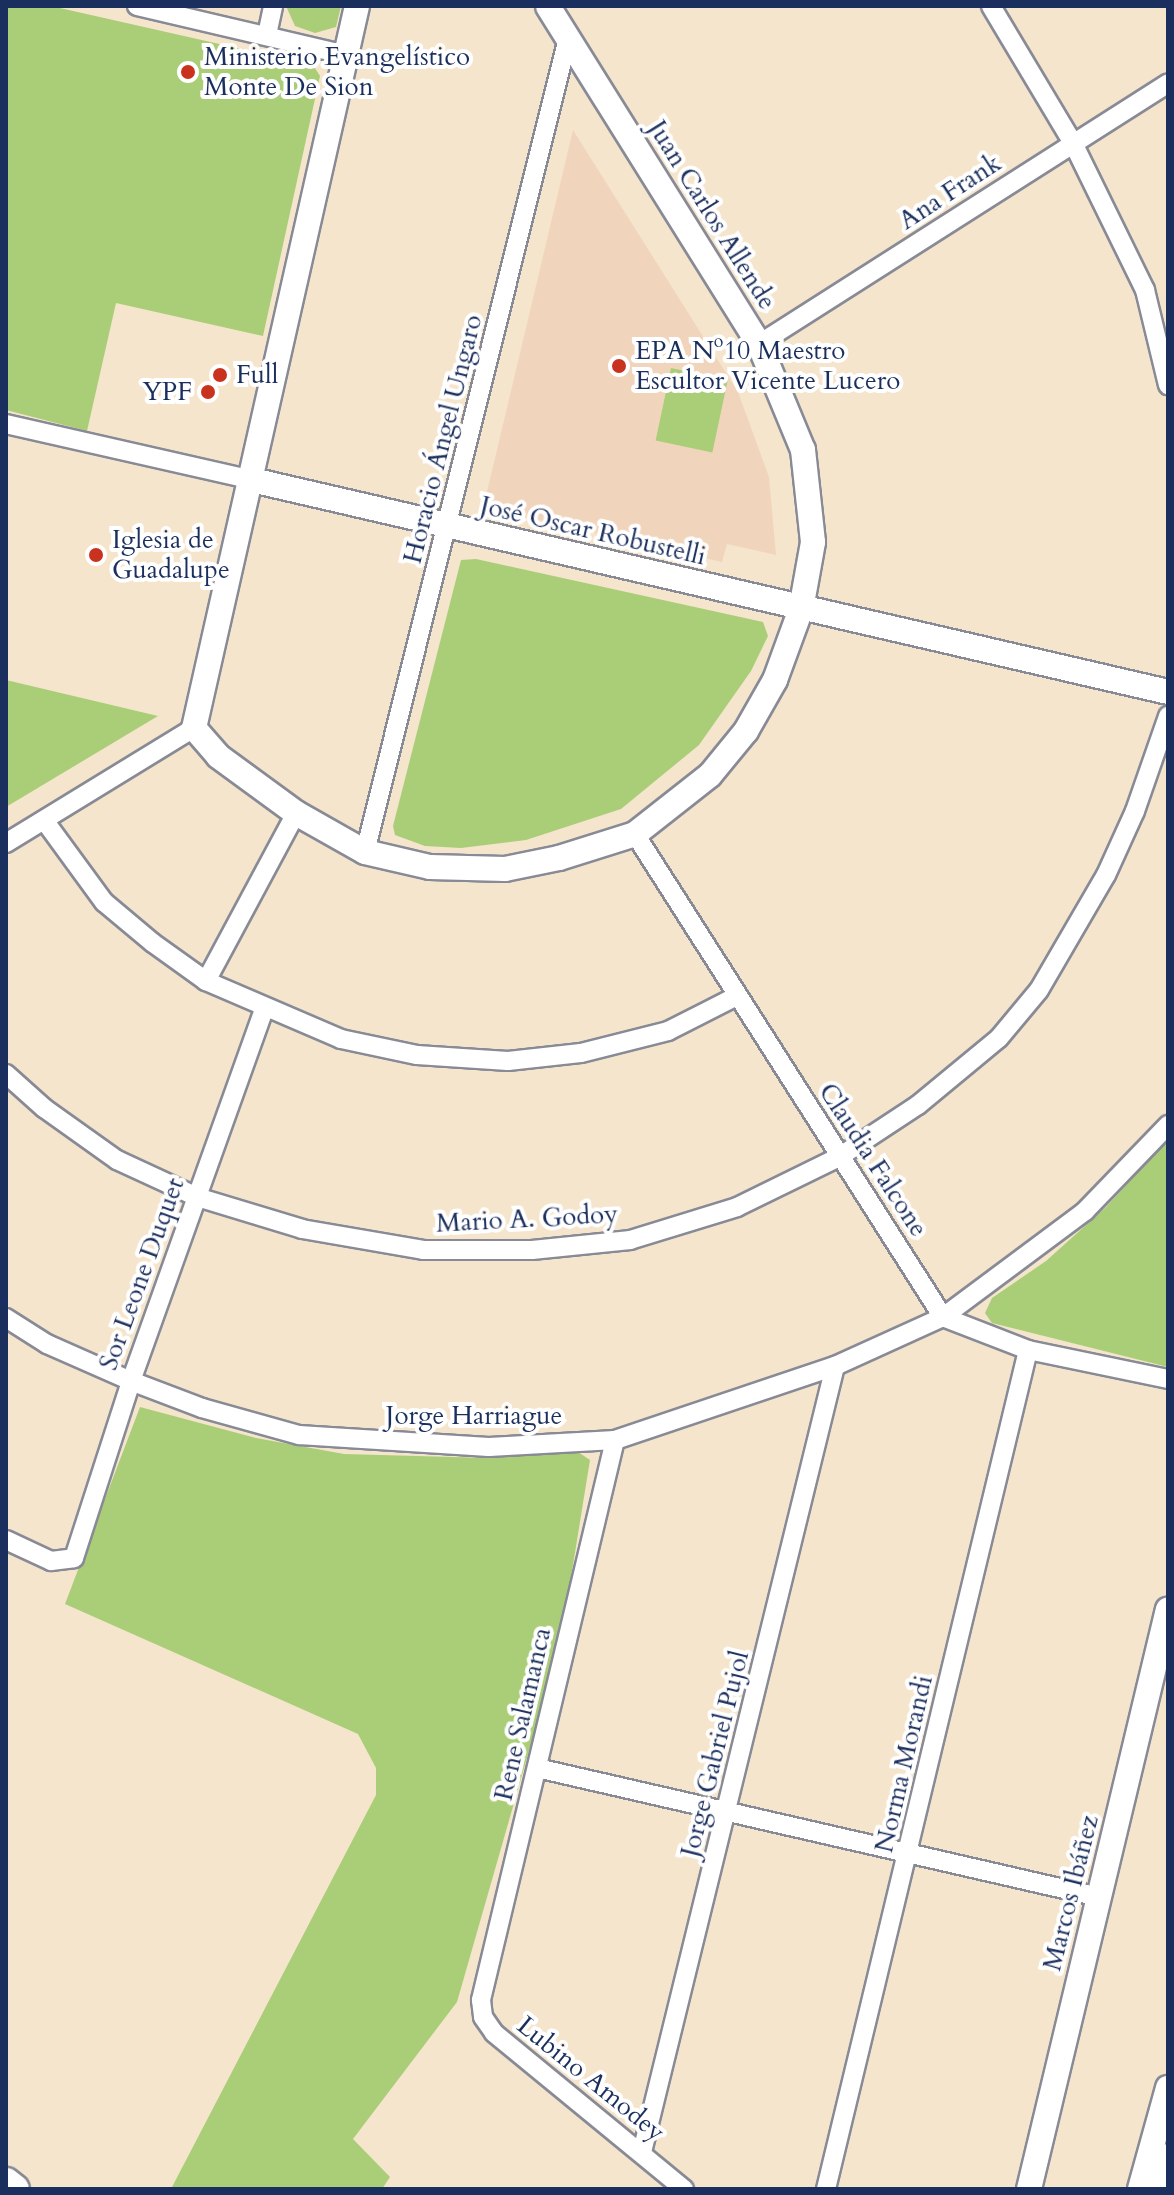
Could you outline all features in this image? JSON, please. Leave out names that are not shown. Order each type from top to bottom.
[{"type":"main road","points":[[6,2182],[15,2189]]},
{"type":"street","points":[[137,6],[346,55]]},
{"type":"street","points":[[267,35],[273,6]]},
{"type":"street","points":[[6,843],[194,728],[357,6]]},
{"type":"street","name":"Juan Carlos Allende","points":[[549,6],[759,344],[794,424],[811,492],[813,542],[801,609],[775,680],[746,731],[710,775],[635,834]]},
{"type":"street","points":[[991,6],[1073,143],[1145,290],[1168,385]]},
{"type":"street","name":"Horacio Ángel Ungaro","points":[[365,852],[449,526],[568,38]]},
{"type":"street","name":"Ana Frank","points":[[759,344],[1168,83]]},
{"type":"street","name":"José Oscar Robustelli","points":[[6,424],[1168,692]]},
{"type":"street","name":"Mario A. Godoy","points":[[6,1074],[117,1160],[197,1197],[302,1229],[423,1250],[532,1250],[630,1240],[737,1207],[839,1157],[918,1105],[999,1038],[1039,990],[1106,875],[1135,811],[1168,716]]},
{"type":"street","points":[[194,728],[218,756],[296,813],[365,852],[430,867],[505,869],[559,858],[635,834]]},
{"type":"street","points":[[206,981],[296,813]]},
{"type":"street","points":[[44,820],[104,902],[206,981],[264,1010],[356,1043],[417,1055],[508,1061],[623,1044],[668,1031],[735,997]]},
{"type":"street","name":"Claudia Falcone","points":[[635,834],[735,997],[943,1317]]},
{"type":"street","name":"Sor Leone Duquet","points":[[6,1540],[51,1561],[74,1558],[131,1381],[264,1010]]},
{"type":"street","name":"Jorge Harriague","points":[[6,1318],[47,1344],[131,1381],[255,1424],[343,1441],[489,1447],[615,1440],[835,1366],[943,1317],[1085,1211],[1168,1125]]},
{"type":"street","points":[[943,1317],[1028,1350],[1168,1379]]},
{"type":"street","name":"Norma Morandi","points":[[826,2189],[910,1853],[1028,1350]]},
{"type":"street","name":"Jorge Gabriel Pujol","points":[[642,2152],[728,1812],[835,1366]]},
{"type":"street","name":"Rene Salamanca","points":[[481,2000],[615,1440]]},
{"type":"street","name":"Marcos Ibáñez","points":[[1029,2189],[1168,1609]]},
{"type":"street","points":[[537,1768],[1099,1897]]},
{"type":"street","name":"Lubino Amodey","points":[[481,2000],[483,2017],[494,2033],[684,2189]]},
{"type":"street","points":[[1140,2189],[1168,2088]]},
{"type":"street","points":[[1160,2189],[1168,2156]]},
{"type":"shaded area","name":"EPA Nº10 Maestro Escultor Vicente Lucero","points":[[573,130],[738,392],[769,477],[776,555],[727,544],[722,562],[495,510],[486,496]]},
{"type":"green space","points":[[6,6],[51,6],[313,65],[320,76],[263,336],[116,303],[87,431],[6,410]]},
{"type":"green space","points":[[286,6],[341,6],[336,27],[315,33],[295,26]]},
{"type":"green space","points":[[671,368],[728,380],[712,452],[656,440]]},
{"type":"green space","points":[[476,559],[763,622],[768,636],[751,671],[699,745],[621,809],[526,840],[461,848],[425,846],[395,835],[393,826],[461,560]]},
{"type":"green space","points":[[6,680],[158,716],[6,807]]},
{"type":"green space","points":[[1168,1140],[1168,1367],[992,1323],[985,1313],[992,1298],[1046,1261],[1106,1207]]},
{"type":"green space","points":[[140,1407],[256,1438],[344,1454],[489,1458],[578,1452],[590,1460],[561,1639],[457,2002],[353,2139],[390,2177],[382,2189],[171,2189],[376,1795],[376,1768],[358,1734],[65,1604]]},
{"type":"place","name":"Ministerio Evangelístico Monte De Sion","points":[[188,72]]},
{"type":"place","name":"EPA Nº10 Maestro Escultor Vicente Lucero","points":[[619,366]]},
{"type":"place","name":"Full","points":[[220,375]]},
{"type":"place","name":"YPF","points":[[208,392]]},
{"type":"place","name":"Iglesia de Guadalupe","points":[[96,555]]}]
